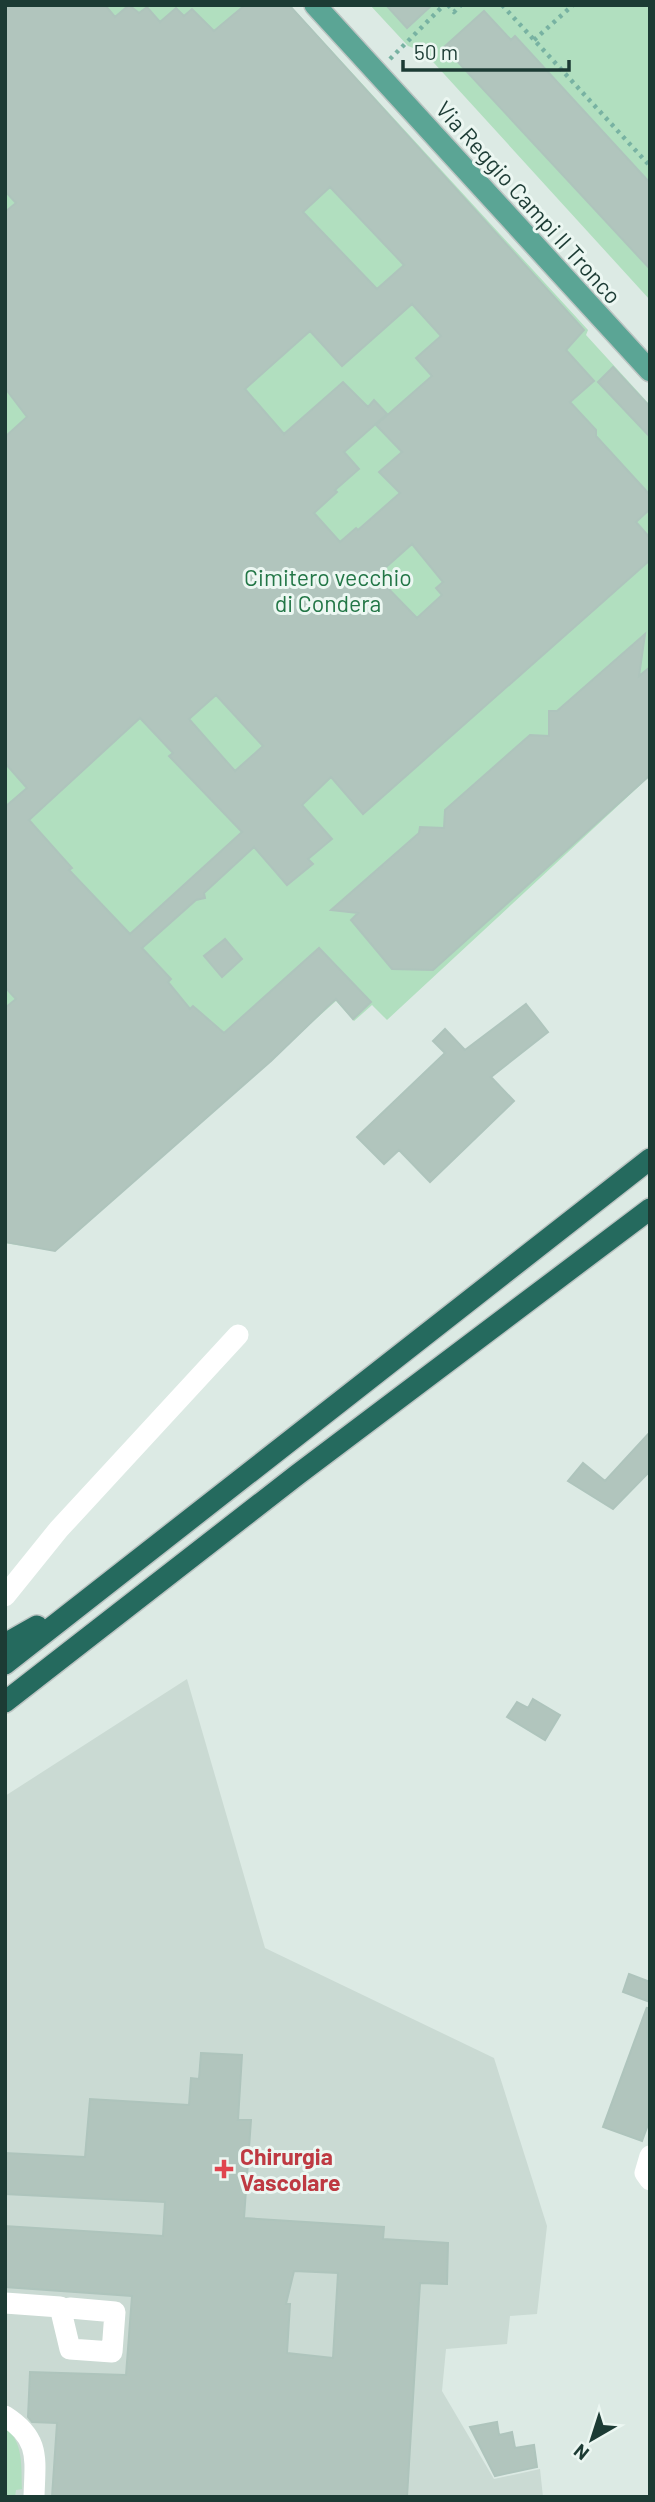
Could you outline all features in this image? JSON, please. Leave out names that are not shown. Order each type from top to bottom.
[{"type":"highway","points":[[5,1664],[650,1159]]},
{"type":"highway","points":[[5,1702],[298,1475],[650,1209]]},
{"type":"highway","points":[[5,1644],[97,1593]]},
{"type":"main road","name":"Via Reggio Campi II Tronco","points":[[315,5],[650,371]]},
{"type":"lane","points":[[5,1596],[59,1529],[238,1335]]},
{"type":"lane","points":[[650,2156],[645,2173],[650,2180]]},
{"type":"lane","points":[[5,2303],[60,2307],[70,2349],[112,2352],[115,2312],[70,2308]]},
{"type":"lane","points":[[5,2416],[22,2426],[35,2448],[34,2497]]},
{"type":"path","points":[[376,72],[446,5],[454,12],[461,5]]},
{"type":"path","points":[[502,5],[650,166]]},
{"type":"path","points":[[534,40],[573,5]]},
{"type":"shaded area","points":[[187,1679],[265,1948],[494,2058],[547,2226],[537,2314],[510,2316],[507,2344],[446,2349],[442,2391],[494,2479],[540,2469],[543,2497],[5,2497],[5,1796]]},
{"type":"green space","name":"Cimitero vecchio di Condera","points":[[5,5],[290,5],[588,330],[586,335],[650,405],[650,776],[387,1020],[372,1005],[354,1021],[336,1001],[59,1248],[48,1250],[5,1243]]},
{"type":"green space","points":[[370,5],[650,5],[650,300],[424,52],[408,46]]},
{"type":"green space","points":[[5,2427],[16,2440],[20,2455],[22,2489],[16,2490],[15,2497],[5,2497]]},
{"type":"building","name":"Cimitero vecchio di Condera","points":[[5,5],[105,5],[115,17],[129,5],[139,13],[147,7],[160,22],[176,8],[184,16],[192,9],[214,31],[245,5],[289,5],[584,330],[566,350],[594,381],[570,402],[596,430],[596,436],[650,495],[650,509],[636,522],[650,538],[650,560],[363,814],[331,777],[302,805],[332,839],[308,859],[313,864],[287,885],[254,847],[204,893],[205,898],[196,900],[142,948],[171,979],[168,982],[190,1009],[193,1006],[224,1033],[319,948],[371,1002],[353,1019],[336,999],[271,1061],[55,1251],[5,1242],[5,1008],[16,999],[5,987],[5,807],[27,788],[5,763],[5,437],[27,417],[5,388],[5,212],[16,203],[5,191]],"holes":[[[330,187],[404,265],[377,289],[303,212]],[[412,304],[441,336],[416,358],[432,376],[376,425],[402,452],[379,472],[400,493],[340,542],[314,513],[359,469],[344,452],[387,414],[374,400],[368,407],[343,382],[284,434],[245,389],[310,331],[342,366]],[[412,544],[443,582],[436,588],[442,595],[417,618],[376,576]],[[216,695],[263,746],[235,771],[189,719]],[[140,718],[173,753],[169,756],[242,832],[130,934],[69,870],[72,868],[29,820]]]},
{"type":"building","points":[[386,5],[432,5],[407,28]]},
{"type":"building","points":[[484,11],[511,40],[515,36],[650,183],[650,269],[444,47]]},
{"type":"building","points":[[613,367],[650,407],[650,437],[598,382]]},
{"type":"building","points":[[645,634],[639,676],[650,667],[650,775],[433,970],[392,969],[351,920],[358,913],[331,910],[419,833],[420,827],[444,828],[445,810],[530,735],[549,736],[549,711],[557,711]]},
{"type":"building","points":[[225,939],[242,959],[222,977],[204,956]]},
{"type":"building","points":[[526,1004],[548,1032],[491,1077],[514,1101],[430,1182],[399,1150],[384,1164],[357,1137],[445,1053],[433,1041],[445,1029],[465,1050]]},
{"type":"building","points":[[650,1432],[650,1471],[613,1509],[568,1481],[583,1463],[605,1481]]},
{"type":"building","points":[[533,1699],[560,1715],[545,1740],[507,1717],[517,1702],[528,1708]]},
{"type":"building","points":[[629,1974],[650,1982],[650,2002],[623,1992]]},
{"type":"building","points":[[647,2007],[650,2119],[642,2141],[603,2127]]},
{"type":"building","points":[[201,2053],[242,2055],[238,2120],[251,2120],[244,2218],[384,2227],[383,2239],[448,2243],[447,2284],[420,2283],[407,2497],[52,2497],[57,2423],[32,2422],[28,2417],[30,2372],[126,2375],[132,2296],[5,2287],[5,2226],[163,2236],[165,2202],[5,2194],[5,2153],[85,2157],[90,2099],[189,2105],[191,2078],[199,2079]],"holes":[[[294,2271],[338,2273],[333,2358],[287,2353],[290,2304],[286,2304]]]},
{"type":"building","points":[[497,2422],[499,2435],[512,2432],[515,2448],[534,2445],[537,2467],[495,2476],[470,2427]]},
{"type":"place","name":"Chirurgia Vascolare","points":[[224,2169]]}]
